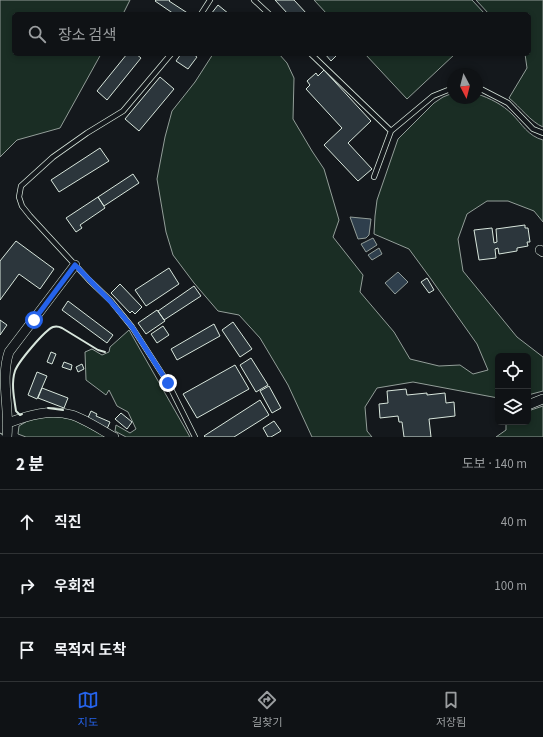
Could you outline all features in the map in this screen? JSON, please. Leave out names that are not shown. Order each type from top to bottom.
[{"type":"street","points":[[7,437],[8,423],[3,379],[5,362],[9,352],[75,265]]},
{"type":"street","points":[[531,404],[543,399]]},
{"type":"street","points":[[8,423],[46,412],[73,415],[114,437]]},
{"type":"lane","points":[[202,12],[210,0]]},
{"type":"lane","points":[[254,0],[267,12]]},
{"type":"lane","points":[[169,56],[123,111],[87,132],[53,157],[21,186],[19,197],[22,206],[75,265],[111,302],[132,327],[168,383],[195,437]]},
{"type":"lane","points":[[313,56],[391,131]]},
{"type":"lane","points":[[374,176],[391,131],[433,96],[447,90]]},
{"type":"lane","points":[[483,90],[508,103],[533,129],[543,133]]},
{"type":"green space","points":[[0,0],[130,0],[124,12],[12,12],[12,56],[100,56],[60,128],[17,140],[0,157]]},
{"type":"green space","points":[[314,0],[472,0],[483,12],[325,12]]},
{"type":"green space","points":[[476,0],[543,0],[543,127],[530,118],[509,98],[527,68],[525,56],[531,56],[531,12],[487,12]]},
{"type":"green space","points":[[212,56],[281,56],[287,63],[294,78],[293,119],[324,169],[339,220],[333,237],[363,275],[360,292],[394,332],[410,359],[439,366],[460,365],[473,374],[488,370],[477,344],[409,249],[374,234],[377,200],[398,139],[434,103],[443,97],[447,95],[447,104],[483,104],[483,97],[500,105],[512,114],[529,133],[543,140],[543,222],[534,211],[508,201],[487,201],[467,214],[458,239],[463,271],[517,337],[543,357],[543,391],[531,394],[531,353],[495,353],[495,397],[413,382],[377,388],[365,407],[367,431],[372,437],[312,437],[288,385],[260,338],[239,315],[218,311],[173,255],[166,232],[157,179],[165,137],[172,111],[195,82]]},
{"type":"green space","points":[[367,56],[453,56],[407,99]]},
{"type":"green space","points":[[129,330],[190,437],[126,437],[115,431],[116,425],[130,433],[136,429],[128,412],[117,406],[109,390],[106,395],[86,380],[85,352],[92,349],[102,355],[109,352],[110,347]]},
{"type":"green space","points":[[543,406],[543,437],[496,437],[506,430],[506,425],[531,425],[531,410]]},
{"type":"green space","points":[[46,415],[73,419],[107,437],[26,437],[18,434],[19,426],[29,420]]},
{"type":"water","points":[[350,217],[371,219],[369,235],[366,238],[358,239]]},
{"type":"water","points":[[373,238],[377,245],[366,252],[361,244]]},
{"type":"water","points":[[379,248],[382,254],[372,260],[368,255]]},
{"type":"water","points":[[398,272],[408,282],[395,294],[385,283]]},
{"type":"building","points":[[170,0],[169,1],[186,12],[171,12],[155,1]]},
{"type":"building","points":[[275,0],[294,0],[305,12],[286,12]]},
{"type":"building","points":[[218,5],[227,12],[213,12]]},
{"type":"building","points":[[125,56],[138,56],[141,58],[107,100],[97,91]]},
{"type":"building","points":[[180,56],[197,57],[188,69],[176,61]]},
{"type":"building","points":[[327,56],[336,56],[331,61]]},
{"type":"building","points":[[324,70],[371,121],[348,143],[372,169],[358,181],[324,145],[342,128],[306,89],[310,85],[307,81],[316,73],[318,76]]},
{"type":"building","points":[[160,77],[174,89],[139,131],[125,119]]},
{"type":"building","points":[[100,148],[109,161],[59,192],[51,180]]},
{"type":"building","points":[[133,174],[139,183],[104,206],[98,197]]},
{"type":"building","points":[[98,197],[105,208],[80,225],[82,228],[76,232],[66,218]]},
{"type":"building","points":[[525,225],[525,228],[528,228],[530,242],[527,242],[528,246],[517,248],[517,251],[499,254],[498,248],[495,249],[496,258],[479,260],[474,230],[492,228],[494,243],[497,242],[496,229]]},
{"type":"building","points":[[16,241],[54,269],[40,289],[19,274],[0,300],[0,261]]},
{"type":"building","points":[[169,268],[179,284],[146,306],[135,290]]},
{"type":"building","points":[[427,278],[434,290],[429,293],[421,282]]},
{"type":"building","points":[[120,284],[142,307],[135,314],[132,311],[130,313],[111,293]]},
{"type":"building","points":[[194,286],[201,296],[164,320],[158,311]]},
{"type":"building","points":[[68,301],[113,335],[107,343],[62,310]]},
{"type":"building","points":[[157,310],[165,321],[146,334],[138,323]]},
{"type":"building","points":[[0,320],[7,325],[0,335]]},
{"type":"building","points":[[233,322],[252,349],[240,357],[222,330]]},
{"type":"building","points":[[214,324],[220,336],[177,360],[171,349]]},
{"type":"building","points":[[163,326],[169,335],[157,343],[151,334]]},
{"type":"building","points":[[51,352],[56,354],[52,364],[47,362]]},
{"type":"building","points":[[251,358],[268,385],[256,392],[240,365]]},
{"type":"building","points":[[64,362],[72,365],[71,370],[62,367]]},
{"type":"building","points":[[82,364],[84,369],[78,372],[76,367]]},
{"type":"building","points":[[235,365],[249,389],[197,418],[183,394]]},
{"type":"building","points":[[37,372],[47,376],[37,399],[28,395]]},
{"type":"building","points":[[269,386],[281,408],[272,413],[260,391]]},
{"type":"building","points":[[42,388],[68,398],[64,408],[38,398]]},
{"type":"building","points":[[406,389],[407,395],[445,393],[446,403],[454,402],[455,416],[429,419],[431,437],[404,437],[402,422],[399,422],[398,416],[380,418],[379,404],[388,403],[387,391]]},
{"type":"building","points":[[260,400],[269,415],[234,437],[204,436]]},
{"type":"building","points":[[91,411],[97,414],[96,416],[110,422],[107,429],[87,420]]},
{"type":"building","points":[[121,413],[132,422],[127,429],[115,419]]},
{"type":"building","points":[[274,421],[281,431],[271,437],[268,437],[263,428]]},
{"type":"wall","points":[[22,414],[20,415],[16,411],[13,386],[15,371],[26,354],[49,329],[54,327],[61,328],[98,350],[105,352]]},
{"type":"wall","points":[[48,408],[63,410]]},
{"type":"route","points":[[34,320],[75,265],[111,302],[132,327],[168,383]]}]
